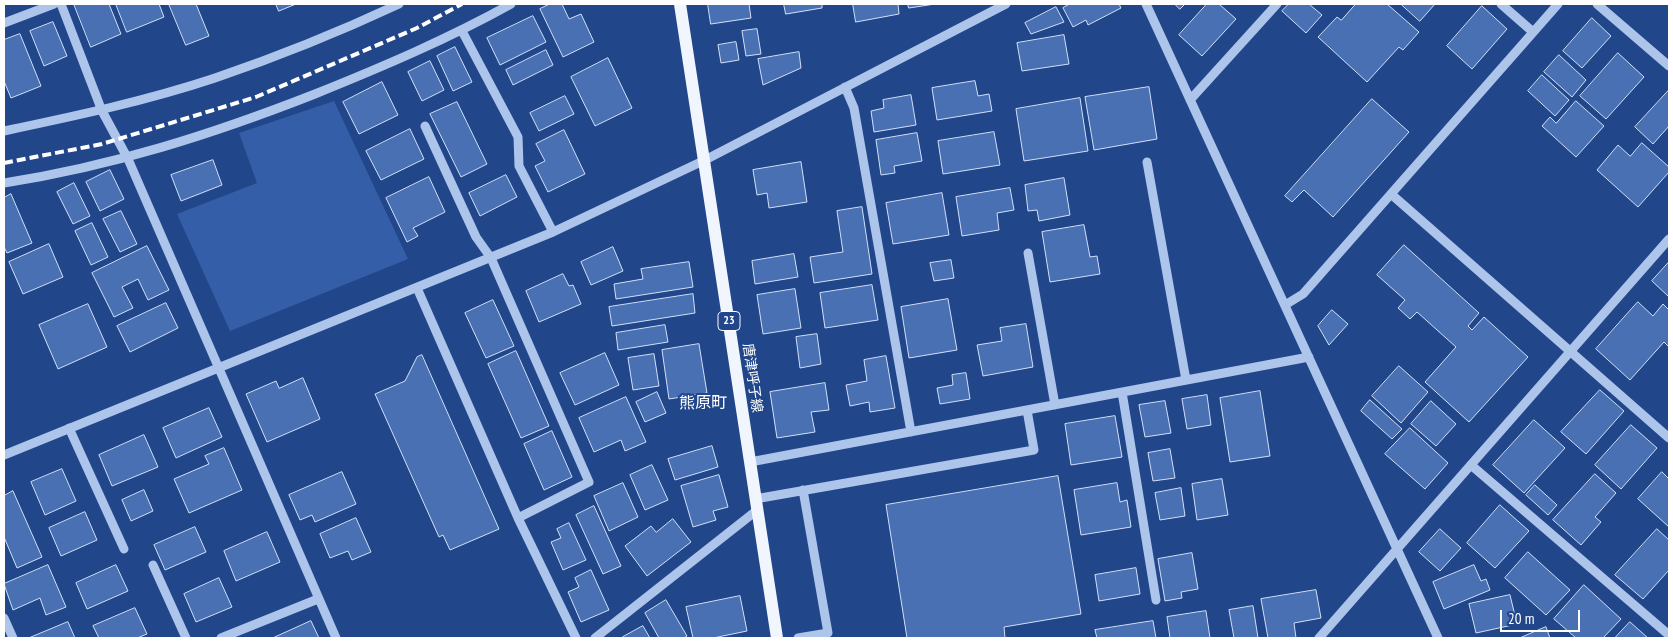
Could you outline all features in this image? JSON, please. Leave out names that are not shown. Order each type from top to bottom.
[{"type":"main road","name":"唐津呼子線","points":[[680,4],[777,638]]},
{"type":"street","points":[[4,23],[54,4]]},
{"type":"street","points":[[62,4],[102,111],[128,159],[217,368],[336,638]]},
{"type":"street","points":[[4,131],[102,111],[215,78],[344,29],[398,4]]},
{"type":"street","points":[[4,183],[128,159],[234,126],[364,75],[462,30],[510,4]]},
{"type":"street","points":[[4,455],[553,232],[705,160],[1006,4]]},
{"type":"street","points":[[1146,4],[1438,638]]},
{"type":"street","points":[[1190,100],[1277,4]]},
{"type":"street","points":[[1501,4],[1533,32]]},
{"type":"street","points":[[1285,305],[1303,294],[1558,4]]},
{"type":"street","points":[[1597,4],[1669,66]]},
{"type":"street","points":[[462,30],[518,138],[519,166],[553,232]]},
{"type":"street","points":[[846,87],[854,108],[911,432]]},
{"type":"street","points":[[424,126],[476,237],[491,258],[589,482],[518,518]]},
{"type":"street","points":[[1147,162],[1186,380]]},
{"type":"street","points":[[1391,194],[1669,438]]},
{"type":"street","points":[[1319,638],[1669,239]]},
{"type":"street","points":[[1028,253],[1055,405]]},
{"type":"street","points":[[417,288],[518,518],[576,638]]},
{"type":"street","points":[[750,462],[1309,357]]},
{"type":"street","points":[[1122,392],[1156,600]]},
{"type":"street","points":[[596,638],[756,505],[803,490],[1034,450],[1027,410]]},
{"type":"street","points":[[69,428],[124,549]]},
{"type":"street","points":[[1471,465],[1669,635]]},
{"type":"street","points":[[798,638],[828,632],[803,490]]},
{"type":"street","points":[[153,565],[186,638]]},
{"type":"street","points":[[221,638],[318,599]]},
{"type":"street","points":[[4,618],[13,638]]},
{"type":"shaded area","points":[[334,101],[408,259],[230,331],[177,214],[257,183],[239,133]]},
{"type":"building","points":[[74,4],[109,4],[121,34],[91,47]]},
{"type":"building","points":[[116,4],[159,4],[164,17],[127,32]]},
{"type":"building","points":[[169,4],[196,4],[209,36],[186,45]]},
{"type":"building","points":[[276,4],[296,4],[279,11]]},
{"type":"building","points":[[550,4],[562,4],[569,19],[581,14],[594,42],[563,57],[540,9]]},
{"type":"building","points":[[708,4],[749,4],[751,18],[711,24]]},
{"type":"building","points":[[784,4],[822,4],[822,8],[786,14]]},
{"type":"building","points":[[853,4],[898,4],[899,14],[856,22]]},
{"type":"building","points":[[908,4],[935,4],[909,8]]},
{"type":"building","points":[[1070,4],[1119,4],[1121,8],[1088,25],[1086,20],[1073,27],[1063,8]]},
{"type":"building","points":[[1175,4],[1185,4],[1180,9]]},
{"type":"building","points":[[1207,4],[1219,4],[1236,19],[1202,56],[1179,35]]},
{"type":"building","points":[[1289,4],[1309,4],[1322,15],[1306,33],[1282,11]]},
{"type":"building","points":[[1356,4],[1387,4],[1419,32],[1403,50],[1399,47],[1367,82],[1318,37],[1337,17],[1341,20]]},
{"type":"building","points":[[1401,4],[1435,4],[1420,21]]},
{"type":"building","points":[[1482,6],[1507,29],[1472,69],[1447,46]]},
{"type":"building","points":[[1056,7],[1064,22],[1031,34],[1025,23]]},
{"type":"building","points":[[533,16],[546,42],[500,65],[487,38]]},
{"type":"building","points":[[1592,18],[1611,36],[1582,68],[1563,51]]},
{"type":"building","points":[[53,22],[67,56],[44,66],[30,31]]},
{"type":"building","points":[[757,29],[761,54],[746,56],[742,31]]},
{"type":"building","points":[[20,34],[41,86],[11,98],[4,81],[4,40]]},
{"type":"building","points":[[1064,35],[1069,64],[1022,71],[1017,43]]},
{"type":"building","points":[[736,42],[739,60],[721,63],[718,45]]},
{"type":"building","points":[[455,47],[472,82],[453,91],[437,56]]},
{"type":"building","points":[[546,50],[553,65],[513,85],[506,70]]},
{"type":"building","points":[[799,52],[801,68],[763,85],[758,59]]},
{"type":"building","points":[[1618,53],[1644,77],[1606,119],[1580,96]]},
{"type":"building","points":[[1559,55],[1586,80],[1572,97],[1544,72]]},
{"type":"building","points":[[608,58],[632,108],[595,126],[571,77]]},
{"type":"building","points":[[430,61],[444,90],[422,101],[408,72]]},
{"type":"building","points":[[1542,75],[1569,100],[1555,116],[1528,91]]},
{"type":"building","points":[[975,81],[978,96],[989,94],[992,111],[937,120],[932,88]]},
{"type":"building","points":[[382,82],[398,115],[359,134],[343,102]]},
{"type":"building","points":[[1149,87],[1157,139],[1094,150],[1085,97]]},
{"type":"building","points":[[1669,90],[1669,126],[1653,144],[1635,127]]},
{"type":"building","points":[[911,95],[916,125],[874,132],[871,111],[884,108],[883,100]]},
{"type":"building","points":[[565,96],[574,114],[539,131],[530,113]]},
{"type":"building","points":[[1080,98],[1088,151],[1024,161],[1016,109]]},
{"type":"building","points":[[1372,99],[1409,132],[1333,217],[1304,190],[1292,202],[1285,196]]},
{"type":"building","points":[[1576,101],[1604,126],[1576,157],[1542,126],[1550,117],[1556,123]]},
{"type":"building","points":[[457,102],[487,164],[461,177],[430,114]]},
{"type":"building","points":[[410,129],[424,159],[381,180],[366,151]]},
{"type":"building","points":[[564,130],[585,174],[548,192],[535,166],[545,161],[536,144]]},
{"type":"building","points":[[994,132],[1000,165],[943,174],[938,141]]},
{"type":"building","points":[[917,133],[922,161],[894,166],[895,173],[881,175],[876,140]]},
{"type":"building","points":[[1642,143],[1669,167],[1669,172],[1638,207],[1597,170],[1618,145],[1630,156]]},
{"type":"building","points":[[213,160],[222,185],[181,201],[171,175]]},
{"type":"building","points":[[801,162],[807,202],[769,208],[767,193],[757,195],[753,170]]},
{"type":"building","points":[[110,170],[124,199],[100,211],[86,182]]},
{"type":"building","points":[[506,175],[517,197],[480,216],[469,193]]},
{"type":"building","points":[[429,177],[445,212],[413,228],[418,236],[407,242],[386,198]]},
{"type":"building","points":[[1064,178],[1070,215],[1039,221],[1037,210],[1028,211],[1025,185]]},
{"type":"building","points":[[74,183],[90,216],[73,224],[57,192]]},
{"type":"building","points":[[1010,188],[1014,210],[997,213],[999,230],[962,236],[956,197]]},
{"type":"building","points":[[942,193],[949,235],[893,244],[886,203]]},
{"type":"building","points":[[11,194],[32,243],[7,253],[4,247],[4,198]]},
{"type":"building","points":[[862,207],[872,274],[814,283],[810,257],[843,252],[837,211]]},
{"type":"building","points":[[121,211],[137,244],[120,252],[103,219]]},
{"type":"building","points":[[92,223],[108,257],[91,265],[75,231]]},
{"type":"building","points":[[1084,225],[1090,257],[1097,256],[1100,274],[1050,282],[1042,232]]},
{"type":"building","points":[[49,244],[63,277],[23,294],[9,262]]},
{"type":"building","points":[[1404,245],[1479,313],[1468,326],[1472,330],[1484,317],[1528,357],[1469,422],[1425,382],[1456,347],[1417,312],[1410,319],[1398,308],[1405,300],[1377,275]]},
{"type":"building","points":[[147,246],[169,290],[148,300],[138,279],[122,287],[133,308],[114,317],[92,273]]},
{"type":"building","points":[[613,247],[623,271],[591,285],[581,262]]},
{"type":"building","points":[[794,254],[798,277],[755,284],[752,261]]},
{"type":"building","points":[[951,260],[954,278],[934,281],[930,263]]},
{"type":"building","points":[[689,262],[693,287],[616,299],[614,284],[643,279],[641,269]]},
{"type":"building","points":[[1669,262],[1669,297],[1652,281]]},
{"type":"building","points":[[563,274],[569,286],[573,285],[581,304],[539,322],[526,291]]},
{"type":"building","points":[[872,285],[878,320],[825,328],[820,293]]},
{"type":"building","points":[[795,289],[801,328],[763,334],[757,295]]},
{"type":"building","points":[[693,294],[695,313],[612,326],[609,307]]},
{"type":"building","points":[[948,299],[957,350],[909,358],[901,307]]},
{"type":"building","points":[[493,300],[514,346],[486,358],[465,313]]},
{"type":"building","points":[[1638,302],[1653,316],[1663,304],[1669,310],[1669,347],[1664,342],[1630,380],[1596,349]]},
{"type":"building","points":[[166,303],[178,328],[130,352],[117,326]]},
{"type":"building","points":[[88,304],[107,347],[58,369],[39,325]]},
{"type":"building","points":[[1332,310],[1348,324],[1329,345],[1318,326]]},
{"type":"building","points":[[1026,324],[1033,367],[983,376],[977,345],[1002,341],[1000,328]]},
{"type":"building","points":[[665,325],[668,342],[618,350],[616,333]]},
{"type":"building","points":[[817,334],[821,364],[800,368],[796,337]]},
{"type":"building","points":[[699,344],[707,393],[669,399],[662,350]]},
{"type":"building","points":[[516,351],[549,426],[521,438],[488,364]]},
{"type":"building","points":[[605,353],[619,385],[575,405],[560,373]]},
{"type":"building","points":[[654,354],[659,386],[633,390],[628,358]]},
{"type":"building","points":[[422,355],[499,529],[450,550],[443,535],[439,537],[375,394],[405,381],[417,357]]},
{"type":"building","points":[[886,356],[895,408],[870,412],[869,402],[850,406],[846,385],[867,381],[864,360]]},
{"type":"building","points":[[1399,366],[1428,392],[1401,423],[1372,396]]},
{"type":"building","points":[[966,373],[970,399],[940,404],[937,388],[953,385],[952,375]]},
{"type":"building","points":[[303,378],[320,419],[267,442],[246,394],[276,381],[279,388]]},
{"type":"building","points":[[825,383],[829,410],[811,412],[815,432],[777,438],[770,392]]},
{"type":"building","points":[[1600,390],[1624,411],[1586,454],[1561,432]]},
{"type":"building","points":[[1260,391],[1270,456],[1230,462],[1220,398]]},
{"type":"building","points":[[657,392],[666,413],[645,422],[636,402]]},
{"type":"building","points":[[1207,395],[1211,425],[1187,429],[1182,399]]},
{"type":"building","points":[[626,397],[646,442],[625,451],[621,440],[594,452],[579,418]]},
{"type":"building","points":[[1370,400],[1402,429],[1392,439],[1361,411]]},
{"type":"building","points":[[1165,401],[1171,433],[1145,437],[1139,405]]},
{"type":"building","points":[[1431,401],[1456,424],[1436,446],[1411,424]]},
{"type":"building","points":[[209,408],[222,437],[176,458],[163,428]]},
{"type":"building","points":[[1115,416],[1122,457],[1071,465],[1065,424]]},
{"type":"building","points":[[1534,420],[1565,448],[1524,493],[1493,465]]},
{"type":"building","points":[[1631,425],[1657,448],[1621,489],[1595,465]]},
{"type":"building","points":[[1410,428],[1448,463],[1425,489],[1385,454]]},
{"type":"building","points":[[552,431],[572,477],[544,490],[524,444]]},
{"type":"building","points":[[144,435],[158,467],[112,486],[99,455]]},
{"type":"building","points":[[712,446],[718,467],[675,480],[668,459]]},
{"type":"building","points":[[224,448],[242,490],[189,513],[174,479],[209,464],[205,456]]},
{"type":"building","points":[[1170,449],[1175,478],[1153,481],[1148,453]]},
{"type":"building","points":[[652,465],[668,500],[645,510],[630,475]]},
{"type":"building","points":[[62,469],[76,501],[45,515],[31,482]]},
{"type":"building","points":[[342,472],[356,504],[315,522],[312,515],[300,520],[289,495]]},
{"type":"building","points":[[1662,472],[1669,479],[1669,527],[1638,499]]},
{"type":"building","points":[[1595,474],[1616,493],[1595,517],[1601,522],[1581,545],[1553,520]]},
{"type":"building","points":[[719,475],[728,507],[713,511],[716,520],[693,527],[681,486]]},
{"type":"building","points":[[1058,476],[1081,614],[1004,627],[1005,638],[907,638],[886,505]]},
{"type":"building","points":[[1222,479],[1228,515],[1197,520],[1192,484]]},
{"type":"building","points":[[623,483],[638,517],[609,531],[594,496]]},
{"type":"building","points":[[1117,483],[1120,502],[1127,500],[1131,527],[1081,535],[1074,490]]},
{"type":"building","points":[[1535,485],[1557,505],[1548,515],[1526,495]]},
{"type":"building","points":[[1181,488],[1185,516],[1160,520],[1155,493]]},
{"type":"building","points":[[144,490],[153,511],[131,521],[122,500]]},
{"type":"building","points":[[13,491],[42,557],[17,568],[4,537],[4,496]]},
{"type":"building","points":[[1500,505],[1529,531],[1495,568],[1467,543]]},
{"type":"building","points":[[594,506],[621,566],[603,574],[576,515]]},
{"type":"building","points":[[85,512],[97,540],[61,556],[49,528]]},
{"type":"building","points":[[356,518],[371,552],[352,560],[348,551],[330,558],[320,534]]},
{"type":"building","points":[[673,519],[691,542],[647,576],[625,546],[651,526],[656,532]]},
{"type":"building","points":[[569,523],[586,560],[563,570],[551,542],[561,538],[557,529]]},
{"type":"building","points":[[195,527],[206,552],[165,570],[154,545]]},
{"type":"building","points":[[1440,529],[1461,548],[1440,571],[1419,552]]},
{"type":"building","points":[[1657,529],[1669,540],[1669,570],[1643,599],[1615,575]]},
{"type":"building","points":[[267,532],[280,562],[236,581],[224,551]]},
{"type":"building","points":[[1528,552],[1570,590],[1546,615],[1505,578]]},
{"type":"building","points":[[1192,553],[1198,589],[1181,592],[1182,598],[1165,601],[1158,559]]},
{"type":"building","points":[[48,565],[66,607],[46,615],[40,598],[13,610],[4,584]]},
{"type":"building","points":[[116,565],[128,591],[87,609],[76,583]]},
{"type":"building","points":[[1474,565],[1481,581],[1486,579],[1490,590],[1444,609],[1433,582]]},
{"type":"building","points":[[1136,568],[1140,594],[1099,601],[1095,575]]},
{"type":"building","points":[[591,570],[609,610],[581,622],[568,592],[579,587],[575,578]]},
{"type":"building","points":[[219,578],[232,607],[196,622],[184,594]]},
{"type":"building","points":[[1584,585],[1621,619],[1603,638],[1576,638],[1554,619]]},
{"type":"building","points":[[1316,590],[1321,618],[1294,623],[1296,638],[1268,638],[1261,599]]},
{"type":"building","points":[[1510,595],[1517,624],[1476,633],[1469,604]]},
{"type":"building","points":[[740,596],[747,631],[713,638],[693,638],[686,607]]},
{"type":"building","points":[[666,600],[687,636],[684,638],[659,638],[645,613]]},
{"type":"building","points":[[1253,606],[1258,638],[1234,638],[1229,610]]},
{"type":"building","points":[[135,608],[147,634],[137,638],[99,638],[93,626]]},
{"type":"building","points":[[1206,611],[1210,638],[1170,638],[1167,617]]},
{"type":"building","points":[[311,621],[319,638],[273,638]]},
{"type":"building","points":[[1153,621],[1156,638],[1097,638],[1095,630]]},
{"type":"building","points":[[68,622],[75,638],[29,638]]},
{"type":"building","points":[[1630,622],[1648,638],[1615,638]]},
{"type":"building","points":[[643,626],[650,638],[623,637]]},
{"type":"building","points":[[1546,627],[1550,638],[1520,638]]},
{"type":"railway","points":[[4,163],[102,144],[256,97],[417,28],[462,4]]},
{"type":"district","name":"熊原町","points":[[703,403]]}]
